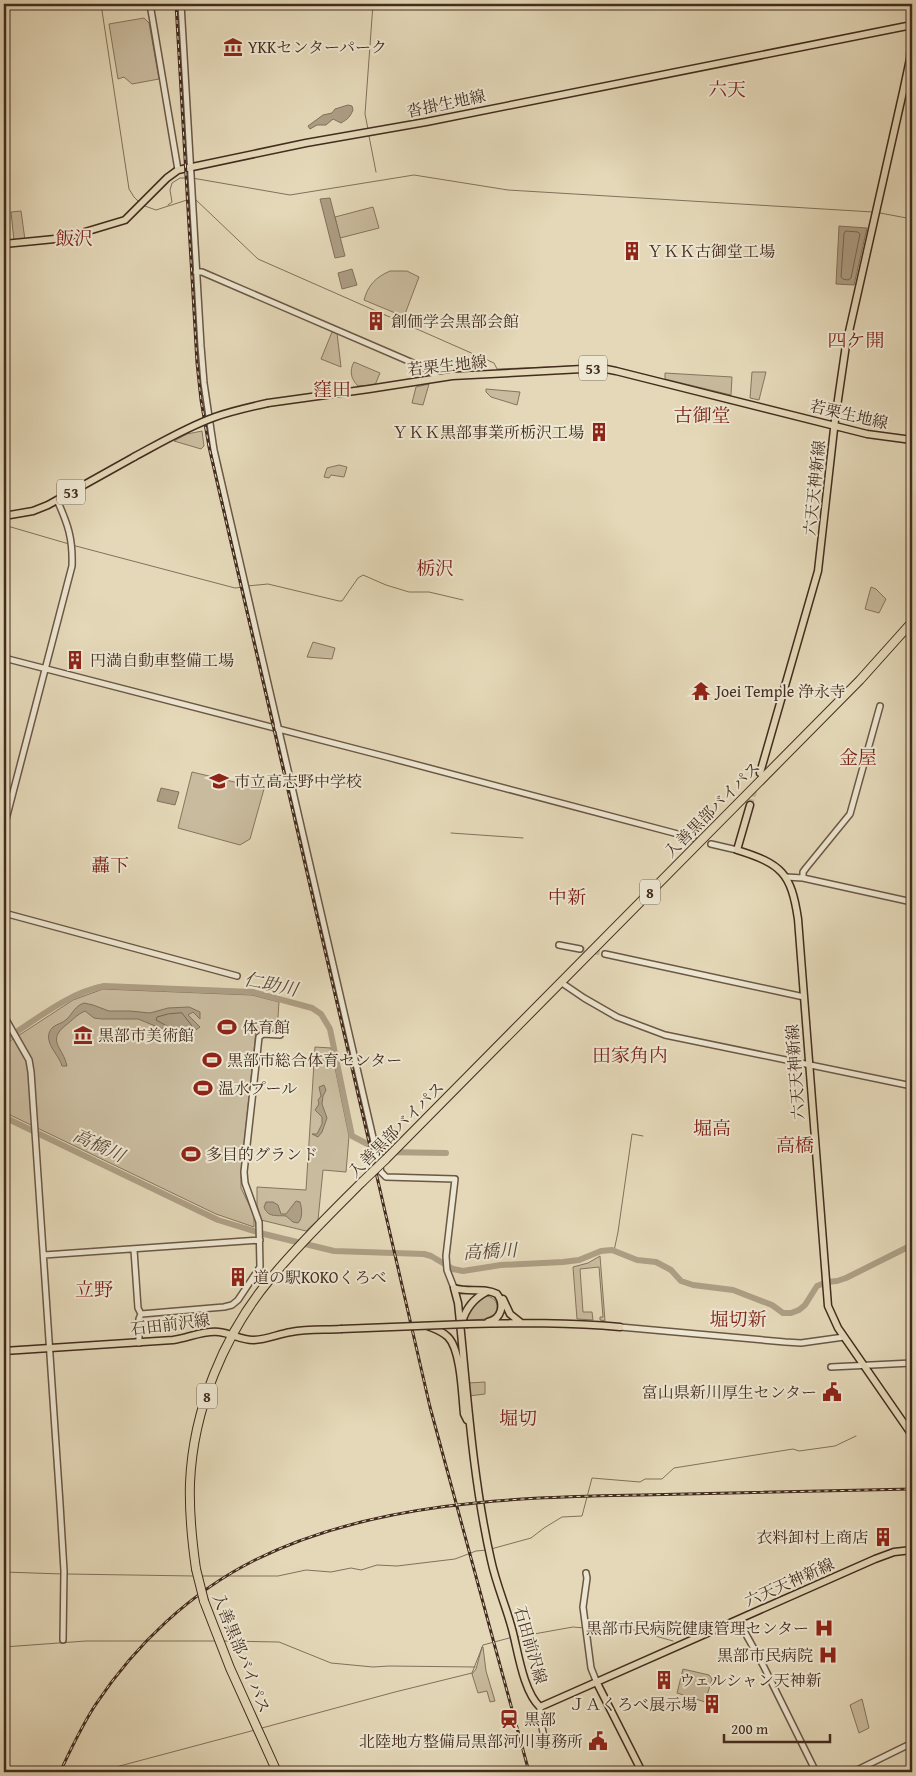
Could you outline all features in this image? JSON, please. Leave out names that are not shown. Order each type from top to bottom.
[{"type":"highway","name":"入善黒部バイパス","points":[[277,1772],[226,1658],[204,1600],[196,1569],[190,1515],[190,1481],[201,1415],[219,1362],[232,1336],[265,1286],[310,1235],[440,1106],[470,1072],[562,983],[860,680],[912,622]]},
{"type":"main road","name":"沓掛生地線","points":[[178,170],[912,25]]},
{"type":"main road","name":"六天天神新線","points":[[760,773],[818,570],[834,426],[851,317],[910,59],[912,25]]},
{"type":"main road","points":[[4,244],[49,240],[84,233],[125,220],[167,178],[178,170]]},
{"type":"main road","name":"若栗生地線","points":[[4,516],[33,511],[192,427],[239,409],[438,378],[601,368],[834,426],[882,437],[912,440]]},
{"type":"main road","points":[[750,805],[737,850],[769,863],[786,877]]},
{"type":"main road","name":"六天天神新線","points":[[786,877],[794,895],[798,919],[826,1299],[834,1322],[912,1435]]},
{"type":"main road","points":[[454,1288],[462,1291],[489,1291],[497,1294],[503,1300],[510,1314],[522,1322]]},
{"type":"main road","name":"石田前沢線","points":[[454,1288],[464,1325],[471,1428],[491,1561],[532,1698],[540,1707],[597,1683]]},
{"type":"main road","points":[[464,1325],[465,1311],[469,1305],[489,1291]]},
{"type":"main road","name":"石田前沢線","points":[[477,1324],[493,1321],[497,1318],[501,1309],[500,1297]]},
{"type":"main road","name":"石田前沢線","points":[[4,1351],[186,1339],[210,1332],[220,1332],[252,1340],[293,1332],[522,1322],[579,1323],[620,1327]]},
{"type":"main road","name":"石田前沢線","points":[[428,1326],[440,1331],[454,1345],[464,1414],[471,1428]]},
{"type":"main road","name":"六天天神新線","points":[[597,1683],[875,1559],[894,1552],[912,1550]]},
{"type":"main road","points":[[597,1683],[642,1772]]},
{"type":"street","points":[[150,4],[178,170]]},
{"type":"street","points":[[181,4],[204,384],[214,450],[381,1172],[386,1177],[455,1179],[446,1261],[454,1288]]},
{"type":"street","points":[[196,272],[202,272],[219,279],[361,340],[427,369],[438,378]]},
{"type":"street","points":[[4,827],[72,566],[73,548],[71,535],[57,500]]},
{"type":"street","points":[[4,658],[693,838]]},
{"type":"street","points":[[803,878],[803,872],[850,814],[880,706]]},
{"type":"street","points":[[711,844],[737,850]]},
{"type":"street","points":[[786,877],[803,878],[912,902]]},
{"type":"street","points":[[4,913],[237,976]]},
{"type":"street","points":[[559,945],[580,949]]},
{"type":"street","points":[[605,954],[804,997]]},
{"type":"street","points":[[562,983],[602,1009],[645,1029],[665,1035],[912,1086]]},
{"type":"street","points":[[4,1016],[23,1049],[31,1072],[64,1571],[63,1640]]},
{"type":"street","points":[[139,1343],[138,1319],[142,1314],[232,1305],[238,1300],[260,1267],[259,1225],[256,1209],[245,1183],[244,1172],[260,1034],[280,1035]]},
{"type":"street","points":[[44,1255],[260,1240]]},
{"type":"street","points":[[134,1250],[138,1308],[142,1314]]},
{"type":"street","points":[[620,1327],[801,1343],[844,1337]]},
{"type":"street","points":[[831,1368],[912,1363]]},
{"type":"street","points":[[586,1574],[588,1578],[584,1607],[591,1668],[597,1683]]},
{"type":"street","points":[[738,1620],[816,1772]]},
{"type":"street","points":[[540,1707],[540,1719],[546,1745]]},
{"type":"street","points":[[853,1772],[912,1742]]},
{"type":"shaded area","points":[[144,18],[149,23],[159,79],[132,84],[124,77],[118,79],[109,24]]},
{"type":"shaded area","points":[[373,207],[379,228],[340,238],[335,217]]},
{"type":"shaded area","points":[[21,211],[25,240],[14,241],[11,212]]},
{"type":"shaded area","points":[[390,271],[407,271],[419,277],[405,314],[400,315],[364,300],[373,282]]},
{"type":"shaded area","points":[[332,332],[337,333],[341,367],[321,359]]},
{"type":"shaded area","points":[[354,362],[380,373],[375,385],[358,386],[352,375]]},
{"type":"shaded area","points":[[752,372],[766,372],[759,400],[750,398]]},
{"type":"shaded area","points":[[665,373],[732,377],[731,395],[665,379]]},
{"type":"shaded area","points":[[429,384],[423,405],[412,403],[416,387]]},
{"type":"shaded area","points":[[486,389],[520,392],[517,405],[491,397],[486,392]]},
{"type":"shaded area","points":[[202,431],[204,446],[201,449],[174,441],[187,434]]},
{"type":"shaded area","points":[[339,465],[347,467],[344,477],[331,475],[329,478],[324,477],[327,468]]},
{"type":"shaded area","points":[[871,587],[876,589],[886,599],[879,613],[865,609]]},
{"type":"shaded area","points":[[313,642],[335,648],[332,659],[307,657]]},
{"type":"shaded area","points":[[192,772],[264,789],[250,839],[240,845],[178,828]]},
{"type":"shaded area","points":[[103,989],[252,995],[279,1002],[277,1032],[256,1031],[241,1172],[241,1188],[254,1215],[254,1227],[216,1214],[4,1112],[4,1045],[73,1000]]},
{"type":"shaded area","points":[[315,1047],[331,1048],[349,1136],[346,1172],[323,1170],[318,1220],[306,1231],[261,1220],[257,1205],[257,1187],[306,1190]]},
{"type":"shaded area","points":[[600,1256],[605,1321],[600,1320],[600,1317],[603,1317],[599,1267],[580,1269],[583,1312],[592,1312],[593,1320],[577,1319],[573,1267],[588,1263]]},
{"type":"shaded area","points":[[484,1296],[491,1297],[496,1301],[495,1314],[485,1319],[464,1321],[468,1310]]},
{"type":"shaded area","points":[[485,1382],[485,1394],[469,1396],[468,1383]]},
{"type":"shaded area","points":[[482,1647],[486,1671],[495,1701],[490,1702],[487,1691],[478,1693],[472,1674],[476,1669]]},
{"type":"shaded area","points":[[683,1669],[709,1675],[712,1679],[705,1702],[677,1693]]},
{"type":"shaded area","points":[[862,1699],[869,1728],[859,1733],[850,1705]]},
{"type":"water","points":[[348,105],[352,106],[353,110],[348,118],[341,123],[333,119],[326,125],[317,125],[310,129],[308,126],[323,115]]},
{"type":"water","points":[[330,198],[345,256],[335,258],[320,199]]},
{"type":"water","points":[[839,226],[867,228],[854,285],[836,284]]},
{"type":"water","points":[[352,269],[357,285],[342,289],[338,273]]},
{"type":"water","points":[[161,788],[179,792],[175,805],[157,801]]},
{"type":"water","points":[[84,1003],[109,1011],[150,1013],[168,1008],[189,1007],[200,1012],[200,1019],[193,1012],[188,1015],[200,1027],[187,1036],[186,1034],[181,1034],[181,1037],[178,1037],[178,1041],[170,1032],[138,1019],[94,1018],[85,1011],[66,1025],[57,1035],[56,1040],[67,1066],[62,1066],[48,1037],[53,1027],[69,1017],[76,1008]]},
{"type":"water","points":[[324,1085],[326,1090],[322,1104],[327,1118],[318,1137],[312,1134],[317,1134],[322,1124],[322,1117],[315,1110],[321,1096],[319,1087]]},
{"type":"water","points":[[296,1201],[300,1202],[302,1210],[301,1219],[298,1223],[293,1222],[286,1216],[270,1214],[264,1207],[266,1202],[273,1202],[278,1205],[281,1214],[286,1214]]},
{"type":"waterway","points":[[101,4],[129,189],[139,202]]},
{"type":"waterway","points":[[368,129],[365,114],[373,4]]},
{"type":"waterway","points":[[369,136],[376,172]]},
{"type":"waterway","points":[[192,178],[290,195],[414,175],[508,190],[873,212]]},
{"type":"waterway","points":[[168,205],[172,202],[170,190],[172,183],[180,178],[188,178]]},
{"type":"waterway","points":[[194,198],[258,259],[494,363],[497,369],[599,365]]},
{"type":"waterway","points":[[142,205],[156,210],[190,199]]},
{"type":"waterway","points":[[880,213],[912,219]]},
{"type":"waterway","points":[[605,366],[791,412]]},
{"type":"waterway","points":[[4,525],[69,544]]},
{"type":"waterway","points":[[72,545],[235,588],[243,587]]},
{"type":"waterway","points":[[247,586],[268,584],[342,601],[358,578],[363,575],[409,592],[429,592],[463,600]]},
{"type":"waterway","points":[[451,833],[523,838]]},
{"type":"waterway","name":"仁助川","points":[[4,1040],[64,1001],[104,986],[253,992],[312,1008],[321,1014],[330,1029],[352,1136],[383,1152],[446,1153]]},
{"type":"waterway","name":"高橋川","points":[[4,1117],[218,1220],[264,1234],[334,1251],[424,1254],[453,1269],[463,1271],[501,1265],[579,1260],[601,1251],[612,1250],[637,1260],[656,1262],[671,1270],[681,1281],[693,1285],[733,1290],[772,1305],[783,1313],[791,1313],[805,1305],[817,1286],[846,1278],[912,1245]]},
{"type":"waterway","points":[[614,1251],[632,1134],[643,1136]]},
{"type":"waterway","points":[[491,1549],[531,1538],[562,1517],[582,1516],[592,1478],[640,1482],[645,1479],[662,1479],[674,1468],[793,1449],[799,1451],[835,1446],[856,1436]]},
{"type":"waterway","points":[[201,1576],[278,1576],[306,1570],[331,1572],[351,1568],[361,1570],[377,1565],[397,1566],[455,1559],[476,1551],[487,1550]]},
{"type":"waterway","points":[[4,1572],[62,1574]]},
{"type":"waterway","points":[[66,1574],[194,1576]]},
{"type":"waterway","points":[[588,1628],[609,1623],[673,1641]]},
{"type":"waterway","points":[[517,1637],[573,1627],[584,1628]]},
{"type":"waterway","points":[[262,1728],[472,1673],[483,1645],[513,1637]]},
{"type":"waterway","points":[[4,1647],[86,1641],[217,1641]]},
{"type":"waterway","points":[[223,1641],[279,1642],[331,1663],[373,1667],[475,1667]]},
{"type":"waterway","points":[[97,1772],[255,1730]]},
{"type":"tunnel","points":[[750,805],[756,784]]},
{"type":"tunnel","points":[[580,949],[605,954]]},
{"type":"railway","points":[[176,4],[197,363],[209,447],[430,1407],[529,1772]]},
{"type":"railway","points":[[60,1772],[81,1729],[96,1704],[129,1661],[166,1622],[187,1604],[231,1573],[255,1560],[300,1541],[347,1526],[395,1514],[444,1506],[494,1501],[593,1496],[912,1489]]},
{"type":"place","name":"YKKセンターパーク","points":[[233,47]]},
{"type":"place","name":"ＹＫＫ古御堂工場","points":[[632,251]]},
{"type":"place","name":"創価学会黒部会館","points":[[376,321]]},
{"type":"place","name":"ＹＫＫ黒部事業所栃沢工場","points":[[599,432]]},
{"type":"place","name":"円満自動車整備工場","points":[[75,660]]},
{"type":"place","name":"Joei Temple 浄永寺","points":[[701,691]]},
{"type":"place","name":"市立高志野中学校","points":[[219,781]]},
{"type":"place","name":"体育館","points":[[227,1027]]},
{"type":"place","name":"黒部市美術館","points":[[83,1035]]},
{"type":"place","name":"黒部市総合体育センター","points":[[212,1060]]},
{"type":"place","name":"温水プール","points":[[203,1088]]},
{"type":"place","name":"多目的グランド","points":[[191,1154]]},
{"type":"place","name":"道の駅KOKOくろべ","points":[[238,1277]]},
{"type":"place","name":"富山県新川厚生センター","points":[[832,1392]]},
{"type":"place","name":"衣料卸村上商店","points":[[883,1537]]},
{"type":"place","name":"黒部市民病院健康管理センター","points":[[824,1628]]},
{"type":"place","name":"黒部市民病院","points":[[828,1655]]},
{"type":"place","name":"ウェルシャン天神新","points":[[664,1680]]},
{"type":"place","name":"ＪＡくろべ展示場","points":[[712,1704]]},
{"type":"place","name":"黒部","points":[[509,1719]]},
{"type":"place","name":"北陸地方整備局黒部河川事務所","points":[[598,1741]]},
{"type":"district","name":"六天","points":[[727,89]]},
{"type":"district","name":"飯沢","points":[[74,238]]},
{"type":"district","name":"四ケ開","points":[[856,340]]},
{"type":"district","name":"窪田","points":[[332,389]]},
{"type":"district","name":"古御堂","points":[[702,415]]},
{"type":"district","name":"栃沢","points":[[435,568]]},
{"type":"district","name":"金屋","points":[[858,757]]},
{"type":"district","name":"轟下","points":[[110,865]]},
{"type":"district","name":"中新","points":[[567,897]]},
{"type":"district","name":"田家角内","points":[[630,1055]]},
{"type":"district","name":"堀高","points":[[712,1128]]},
{"type":"district","name":"高橋","points":[[795,1145]]},
{"type":"district","name":"立野","points":[[94,1289]]},
{"type":"district","name":"堀切新","points":[[738,1319]]},
{"type":"district","name":"堀切","points":[[518,1418]]}]
